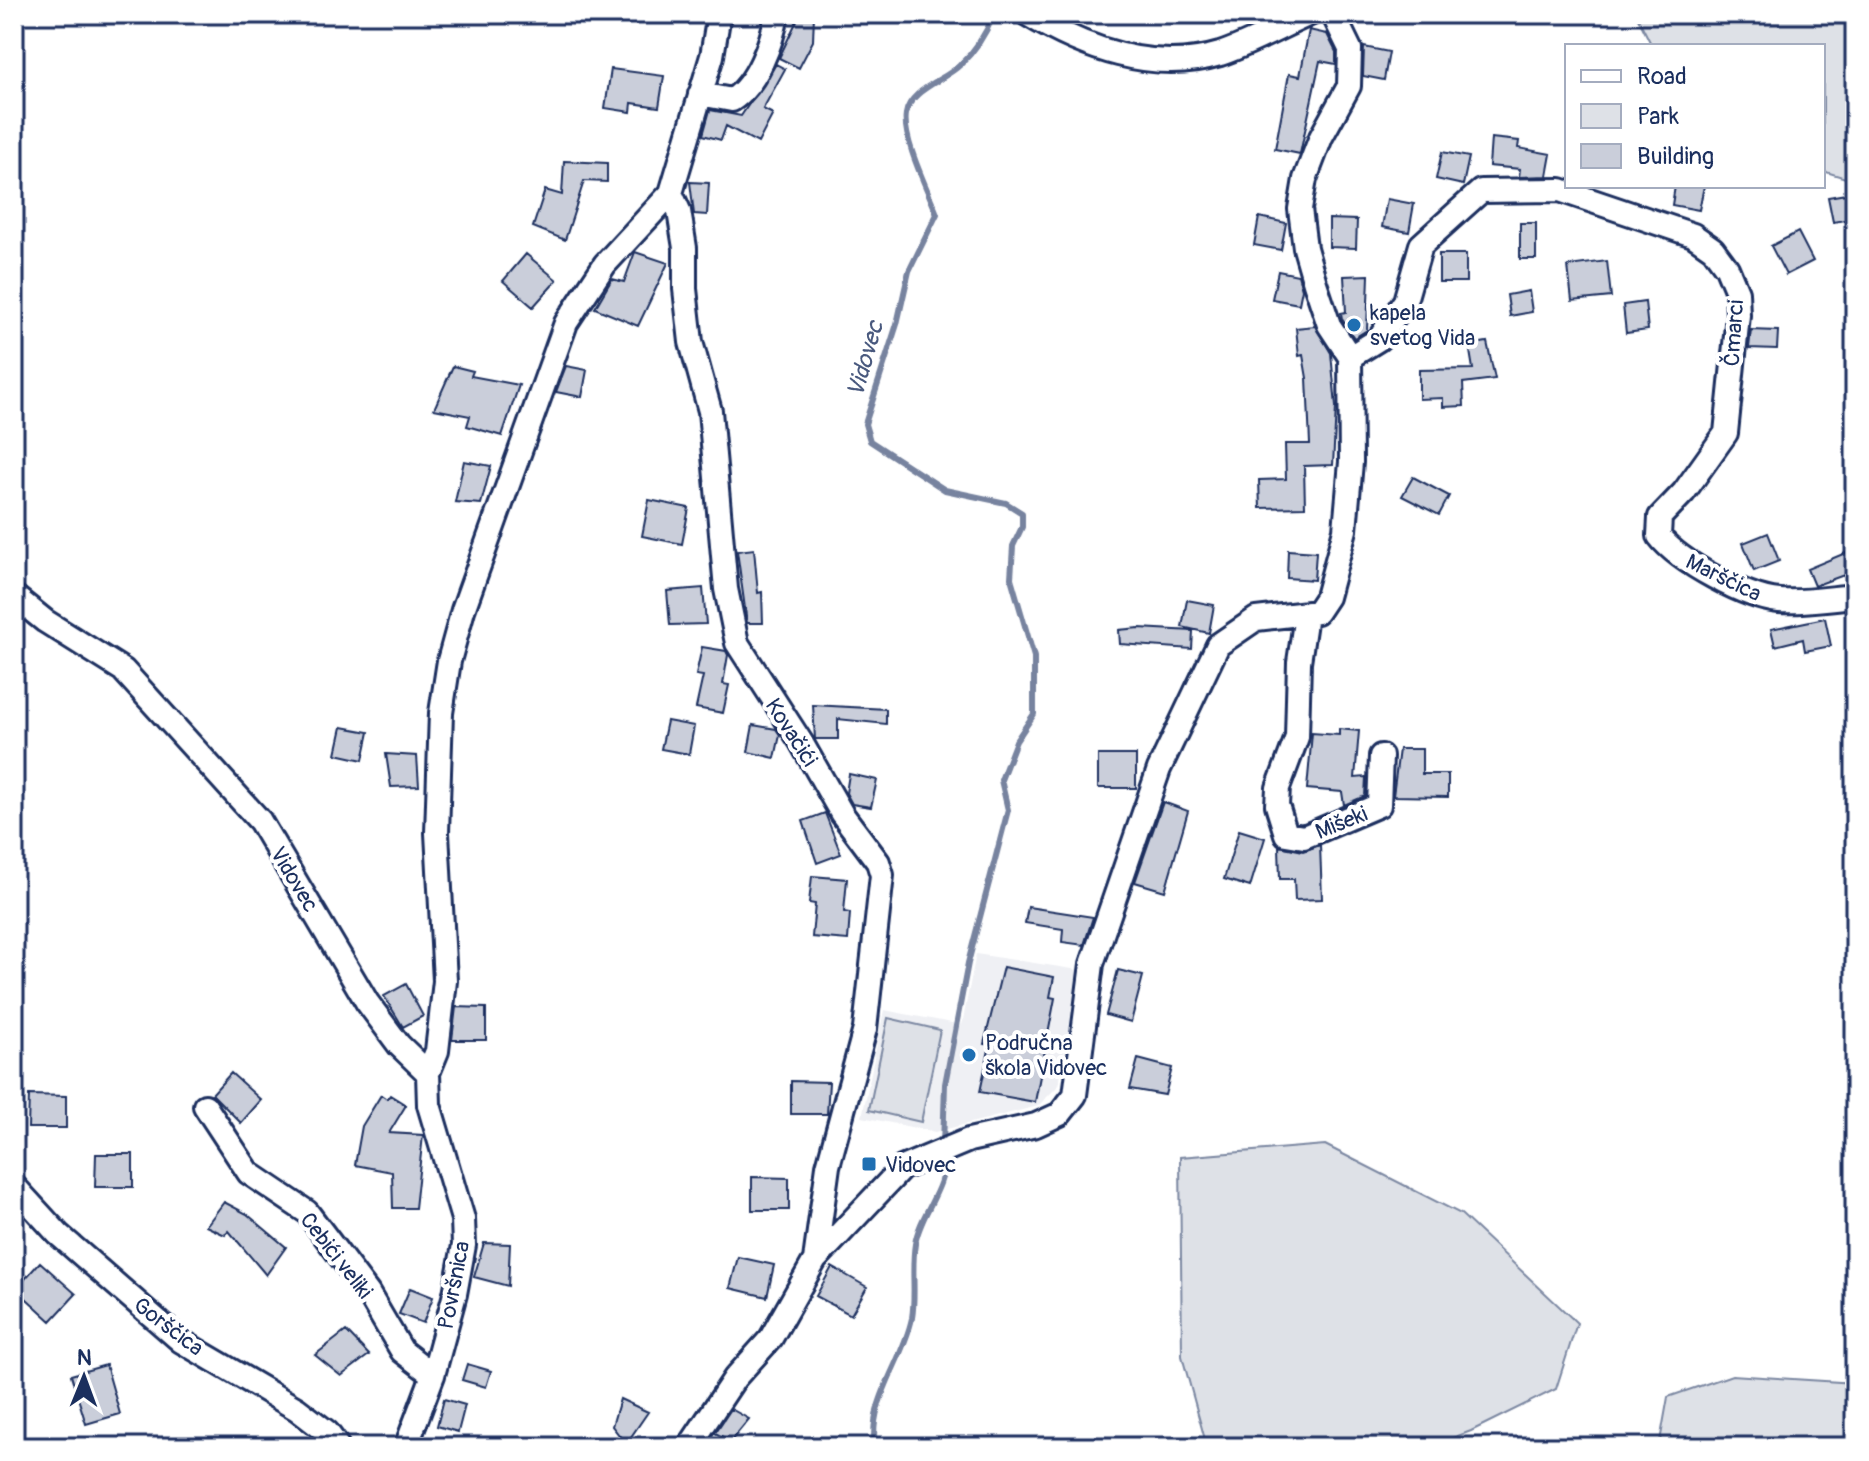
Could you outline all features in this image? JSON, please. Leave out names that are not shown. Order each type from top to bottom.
[{"type":"street","points":[[428,1073],[437,1051],[445,981],[437,833],[441,713],[449,661],[463,610],[566,323],[605,264],[671,193],[719,14]]},
{"type":"street","points":[[700,94],[732,100],[746,91],[777,14]]},
{"type":"street","points":[[1027,14],[1057,32],[1115,55],[1167,60],[1218,54],[1310,14]]},
{"type":"street","points":[[689,1447],[735,1378],[771,1338],[815,1260],[902,1168],[943,1150],[1036,1125],[1060,1114],[1075,1095],[1092,964],[1159,769],[1218,645],[1256,619],[1317,612],[1327,597],[1345,530],[1351,462],[1350,357],[1329,325],[1305,248],[1300,209],[1305,179],[1321,137],[1349,86],[1350,49],[1333,14]]},
{"type":"street","name":"Čmarci","points":[[1350,357],[1379,339],[1405,301],[1421,245],[1481,191],[1560,190],[1693,235],[1713,249],[1727,268],[1737,292],[1738,315],[1726,433],[1684,492],[1660,517],[1658,527]]},
{"type":"street","name":"Kovačići","points":[[671,193],[679,211],[685,248],[685,289],[691,342],[710,411],[726,589],[737,643],[801,742],[842,814],[878,862],[882,875],[865,1029],[828,1166],[815,1260]]},
{"type":"street","name":"Marščica","points":[[1658,527],[1659,536],[1676,554],[1727,583],[1763,598],[1789,601],[1855,596]]},
{"type":"street","name":"Vidovec","points":[[14,596],[45,621],[123,670],[260,821],[367,1002],[399,1045],[428,1073]]},
{"type":"street","name":"Mišeki","points":[[1306,615],[1299,662],[1297,737],[1278,788],[1277,805],[1286,834],[1304,837],[1379,805],[1381,756]]},
{"type":"street","name":"Površnica","points":[[406,1447],[433,1375],[455,1294],[464,1245],[463,1219],[429,1105],[428,1073]]},
{"type":"street","name":"Cebići veliki","points":[[205,1106],[249,1173],[307,1212],[368,1293],[402,1351],[433,1375]]},
{"type":"street","name":"Gorščica","points":[[14,1186],[58,1234],[181,1341],[297,1409],[327,1432],[338,1447]]},
{"type":"shaded area","name":"Područna škola Vidovec","points":[[976,954],[1079,970],[1059,1085],[1038,1106],[935,1132],[862,1117],[884,1010],[962,1025]]},
{"type":"green space","points":[[1636,14],[1855,14],[1855,181],[1825,172],[1825,44],[1651,44]]},
{"type":"green space","points":[[888,1018],[940,1030],[921,1122],[869,1110]]},
{"type":"green space","points":[[1325,1145],[1461,1214],[1577,1323],[1556,1389],[1471,1431],[1429,1447],[1207,1447],[1182,1356],[1180,1157]]},
{"type":"green space","points":[[1732,1375],[1855,1383],[1855,1447],[1659,1447],[1668,1397]]},
{"type":"building","points":[[800,14],[814,14],[813,41],[799,68],[779,58]]},
{"type":"building","points":[[1309,30],[1327,34],[1336,52],[1336,64],[1320,61],[1300,154],[1275,149],[1289,74],[1300,76]]},
{"type":"building","points":[[1364,47],[1389,52],[1384,80],[1363,76]]},
{"type":"building","points":[[776,64],[785,69],[763,109],[773,114],[758,143],[726,126],[721,140],[703,135],[710,110],[741,116]]},
{"type":"building","points":[[611,69],[664,76],[659,107],[632,103],[631,112],[605,108]]},
{"type":"building","points":[[1491,138],[1519,141],[1518,148],[1551,154],[1547,176],[1519,177],[1520,169],[1489,166]]},
{"type":"building","points":[[1442,152],[1469,157],[1463,185],[1436,179]]},
{"type":"building","points":[[564,161],[607,163],[607,182],[584,181],[565,240],[533,227],[545,190],[562,195]]},
{"type":"building","points":[[690,182],[709,183],[707,215],[694,214]]},
{"type":"building","points":[[1675,188],[1704,188],[1699,210],[1672,205]]},
{"type":"building","points":[[1846,194],[1850,219],[1833,222],[1828,197]]},
{"type":"building","points":[[1387,199],[1414,204],[1409,232],[1382,227]]},
{"type":"building","points":[[1259,217],[1286,223],[1281,250],[1254,245]]},
{"type":"building","points":[[1329,219],[1357,220],[1356,248],[1329,247]]},
{"type":"building","points":[[1520,223],[1536,223],[1536,259],[1520,259]]},
{"type":"building","points":[[1798,232],[1813,261],[1786,275],[1771,246]]},
{"type":"building","points":[[635,252],[668,263],[638,326],[595,308],[612,279],[624,282]]},
{"type":"building","points":[[526,254],[557,280],[533,307],[503,281]]},
{"type":"building","points":[[1439,254],[1466,254],[1466,282],[1439,282]]},
{"type":"building","points":[[1607,261],[1611,297],[1572,301],[1568,266]]},
{"type":"building","points":[[1278,271],[1298,275],[1302,289],[1299,304],[1272,299]]},
{"type":"building","points":[[1369,275],[1367,330],[1354,338],[1341,313],[1346,312],[1344,276]]},
{"type":"building","points":[[1529,291],[1532,312],[1510,316],[1507,295]]},
{"type":"building","points":[[1645,302],[1648,330],[1626,333],[1623,305]]},
{"type":"building","points":[[1315,326],[1331,353],[1336,407],[1333,465],[1304,466],[1305,507],[1260,508],[1259,480],[1286,479],[1285,444],[1310,444],[1307,378],[1303,355],[1299,356],[1296,328]]},
{"type":"building","points":[[1751,330],[1778,331],[1777,349],[1749,348]]},
{"type":"building","points":[[1487,342],[1495,379],[1463,383],[1464,406],[1443,407],[1443,398],[1419,399],[1419,370],[1473,369],[1469,345]]},
{"type":"building","points":[[453,366],[473,371],[471,376],[519,385],[502,436],[467,426],[470,416],[434,409]]},
{"type":"building","points":[[566,366],[587,370],[582,397],[556,392]]},
{"type":"building","points":[[464,461],[491,466],[481,504],[455,502]]},
{"type":"building","points":[[1413,477],[1449,496],[1439,515],[1402,496]]},
{"type":"building","points":[[649,500],[689,508],[682,544],[642,536]]},
{"type":"building","points":[[1768,533],[1779,561],[1754,571],[1743,543]]},
{"type":"building","points":[[754,549],[758,593],[762,592],[763,623],[747,623],[737,551]]},
{"type":"building","points":[[1855,549],[1855,571],[1814,586],[1807,569]]},
{"type":"building","points":[[1288,550],[1316,552],[1314,580],[1287,578]]},
{"type":"building","points":[[703,588],[706,624],[670,625],[667,591]]},
{"type":"building","points":[[1187,600],[1214,605],[1209,633],[1182,627]]},
{"type":"building","points":[[1825,618],[1831,646],[1805,651],[1803,639],[1775,646],[1771,629]]},
{"type":"building","points":[[1119,630],[1193,631],[1192,649],[1120,644]]},
{"type":"building","points":[[702,647],[726,651],[728,655],[723,684],[729,685],[723,713],[696,708],[703,676],[696,675]]},
{"type":"building","points":[[813,705],[886,709],[886,724],[838,719],[838,739],[815,739]]},
{"type":"building","points":[[667,721],[694,726],[689,754],[661,749]]},
{"type":"building","points":[[753,725],[776,729],[780,735],[775,758],[748,752]]},
{"type":"building","points":[[342,727],[369,732],[363,760],[336,754]]},
{"type":"building","points":[[1339,729],[1359,731],[1355,778],[1366,777],[1365,796],[1344,805],[1342,792],[1307,789],[1312,733],[1339,735]]},
{"type":"building","points":[[1399,749],[1422,749],[1422,774],[1448,774],[1448,797],[1393,796]]},
{"type":"building","points":[[386,754],[417,756],[419,786],[391,787]]},
{"type":"building","points":[[1098,755],[1136,755],[1136,788],[1098,788]]},
{"type":"building","points":[[849,774],[877,780],[871,807],[852,804],[846,793]]},
{"type":"building","points":[[1163,802],[1188,811],[1165,891],[1135,882]]},
{"type":"building","points":[[825,813],[841,854],[817,863],[803,821]]},
{"type":"building","points":[[1239,830],[1265,838],[1250,887],[1224,879]]},
{"type":"building","points":[[1320,845],[1322,899],[1295,900],[1294,879],[1280,879],[1279,846],[1303,851]]},
{"type":"building","points":[[812,876],[847,879],[844,912],[850,913],[848,940],[812,937],[815,904],[809,903]]},
{"type":"building","points":[[1028,907],[1093,917],[1084,945],[1062,942],[1063,929],[1025,923]]},
{"type":"building","points":[[1003,967],[1054,977],[1050,997],[1055,998],[1035,1102],[980,1092],[990,1045],[984,1044]]},
{"type":"building","points":[[1118,970],[1143,976],[1131,1022],[1106,1015]]},
{"type":"building","points":[[406,984],[423,1016],[403,1027],[384,996]]},
{"type":"building","points":[[456,1007],[486,1008],[486,1040],[452,1040]]},
{"type":"building","points":[[1138,1059],[1172,1068],[1165,1095],[1130,1089]]},
{"type":"building","points":[[231,1073],[261,1100],[241,1123],[212,1094]]},
{"type":"building","points":[[791,1081],[829,1082],[827,1114],[791,1114]]},
{"type":"building","points":[[29,1095],[66,1096],[66,1128],[28,1128]]},
{"type":"building","points":[[381,1095],[387,1099],[390,1095],[406,1105],[389,1133],[423,1135],[415,1208],[393,1208],[392,1172],[355,1165],[362,1126]]},
{"type":"building","points":[[96,1154],[133,1154],[133,1187],[95,1187]]},
{"type":"building","points":[[752,1177],[789,1178],[789,1210],[752,1210]]},
{"type":"building","points":[[224,1202],[247,1214],[286,1247],[266,1275],[229,1231],[225,1235],[206,1226]]},
{"type":"building","points":[[484,1243],[510,1244],[508,1286],[474,1277]]},
{"type":"building","points":[[738,1257],[774,1265],[767,1297],[730,1288]]},
{"type":"building","points":[[40,1262],[76,1294],[51,1321],[16,1289]]},
{"type":"building","points":[[832,1267],[867,1287],[851,1315],[816,1296]]},
{"type":"building","points":[[410,1288],[433,1297],[423,1323],[399,1314]]},
{"type":"building","points":[[346,1331],[369,1355],[341,1376],[315,1355]]},
{"type":"building","points":[[467,1364],[491,1371],[486,1387],[462,1380]]},
{"type":"building","points":[[106,1365],[120,1414],[86,1424],[71,1375]]},
{"type":"building","points":[[444,1399],[465,1405],[458,1432],[437,1426]]},
{"type":"building","points":[[620,1399],[648,1412],[626,1444],[612,1426]]},
{"type":"building","points":[[731,1409],[749,1419],[731,1441],[715,1433]]},
{"type":"waterway","name":"Vidovec","points":[[943,1146],[945,1084],[968,963],[1008,810],[1001,780],[1016,741],[1034,714],[1034,657],[1011,578],[1013,546],[1022,527],[1022,513],[1006,503],[945,490],[870,441],[865,424],[897,324],[909,271],[937,214],[908,137],[906,114],[920,92],[966,59],[994,14]]},
{"type":"waterway","name":"Vidovec","points":[[875,1447],[874,1430],[881,1397],[912,1318],[915,1244],[941,1179],[944,1157]]},
{"type":"place","name":"kapela svetog Vida","points":[[1354,325]]},
{"type":"place","name":"Područna škola Vidovec","points":[[969,1055]]},
{"type":"place","name":"Vidovec","points":[[869,1164]]}]
